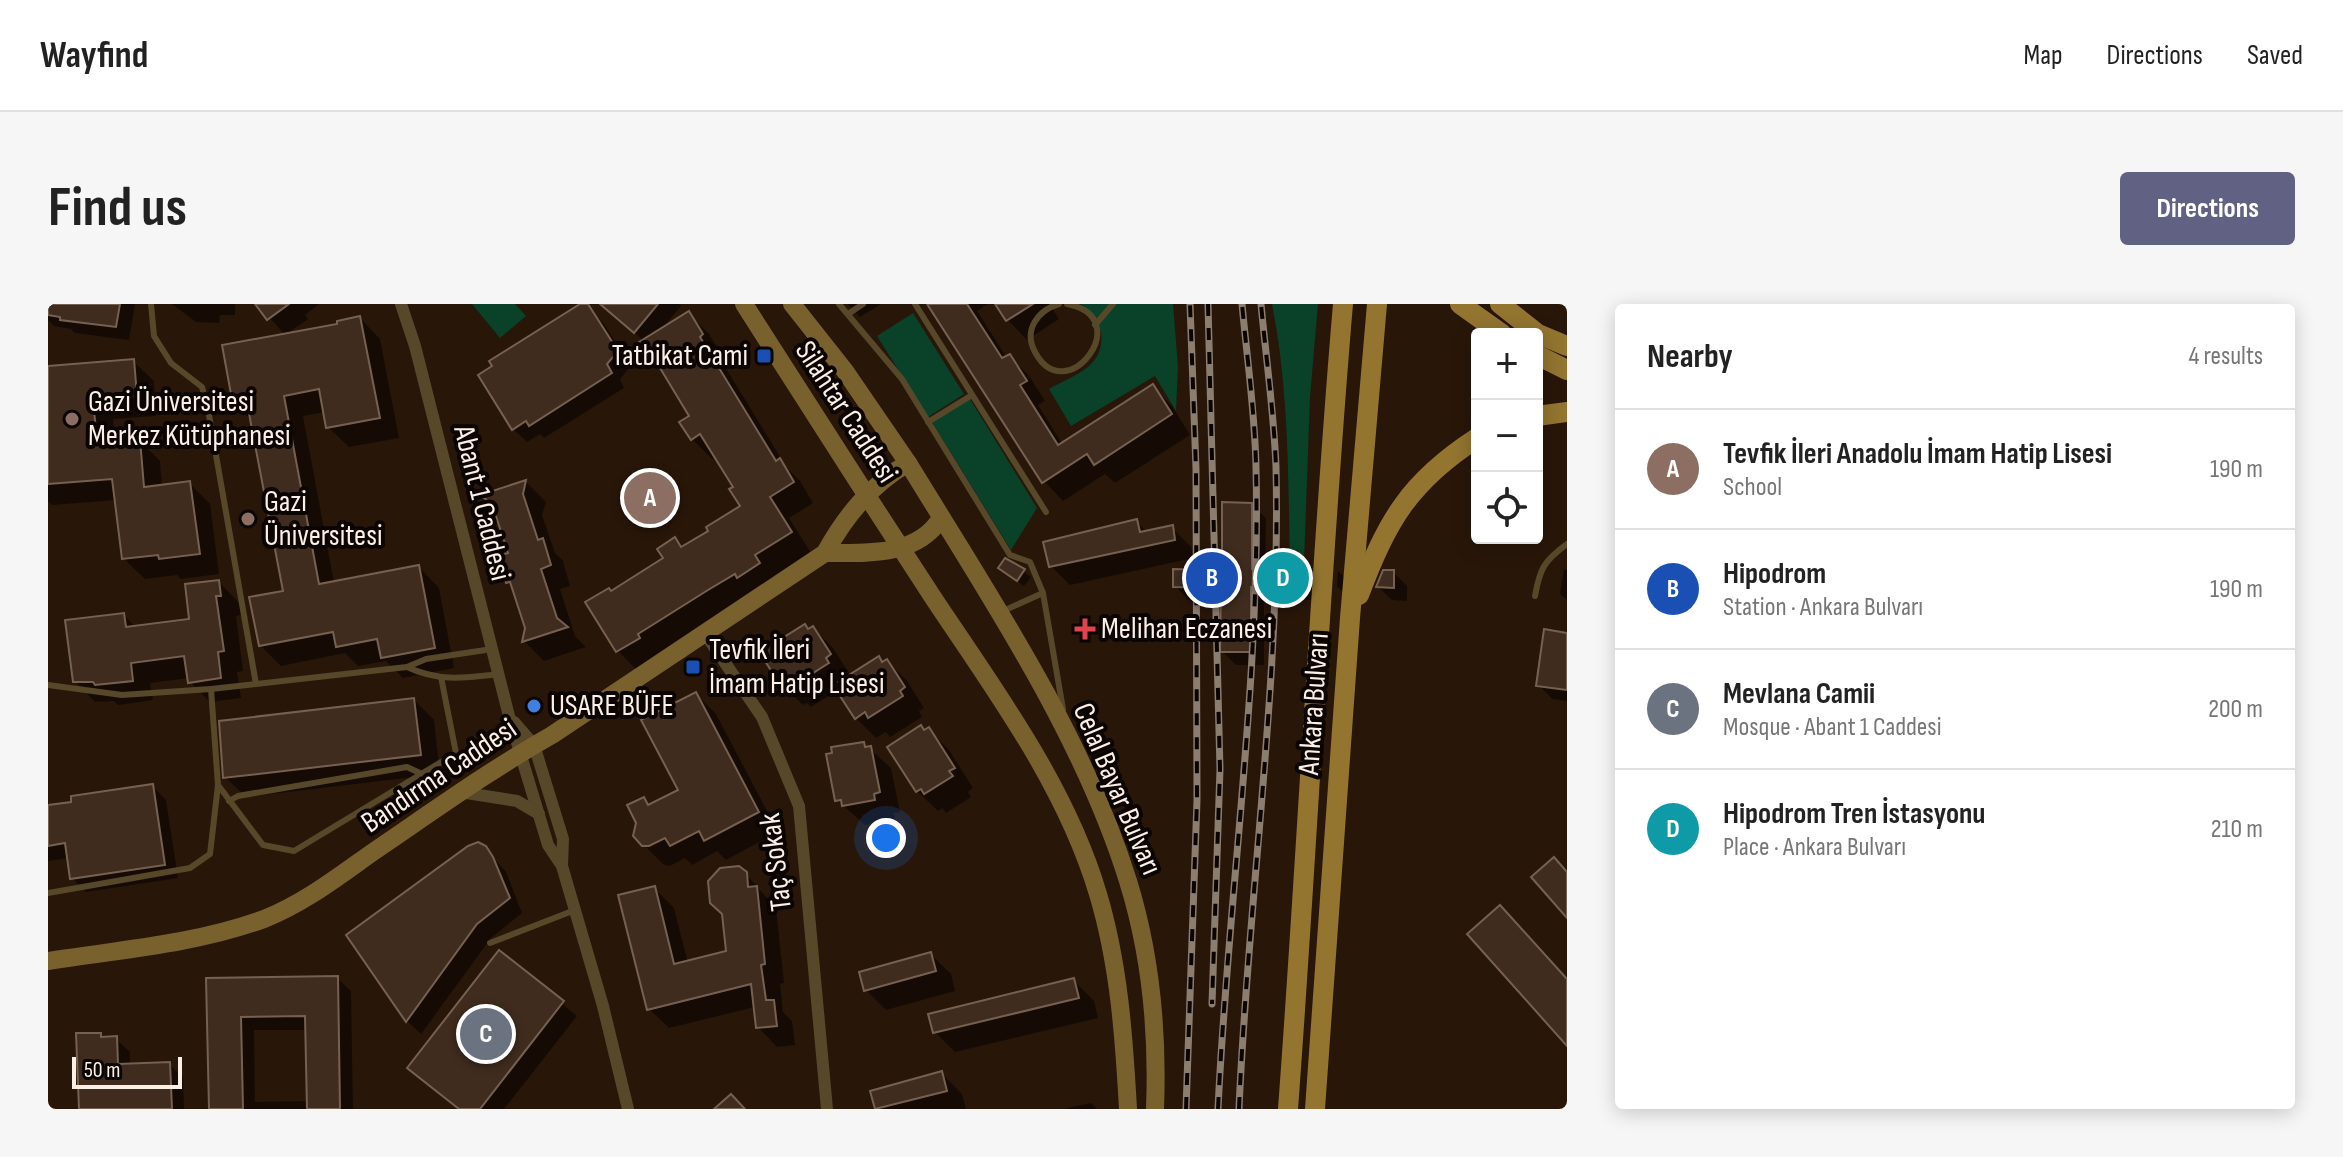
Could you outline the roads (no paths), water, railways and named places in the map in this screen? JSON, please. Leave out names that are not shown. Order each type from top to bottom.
[{"type":"main road","name":"Silahtar Caddesi","points":[[744,304],[901,549]]},
{"type":"main road","name":"Silahtar Caddesi","points":[[792,304],[845,371],[908,463]]},
{"type":"main road","name":"Ankara Bulvarı","points":[[1288,1109],[1343,304]]},
{"type":"main road","name":"Ankara Bulvarı","points":[[1315,1109],[1350,618],[1377,304]]},
{"type":"main road","points":[[1460,304],[1494,328]]},
{"type":"main road","points":[[1500,304],[1538,334],[1567,346]]},
{"type":"main road","points":[[1543,358],[1567,370]]},
{"type":"main road","points":[[1543,415],[1567,412]]},
{"type":"main road","points":[[1350,618],[1379,544],[1407,497],[1445,460],[1471,442]]},
{"type":"main road","name":"Bandırma Caddesi","points":[[48,961],[200,936],[265,918],[333,880],[460,792],[825,553],[842,522],[866,495],[886,476],[908,463]]},
{"type":"main road","points":[[825,553],[901,549],[934,529],[941,518],[908,463]]},
{"type":"main road","name":"Celal Bayar Bulvarı","points":[[941,518],[1055,709],[1094,792],[1128,881],[1146,957],[1157,1035],[1155,1109]]},
{"type":"main road","name":"Celal Bayar Bulvarı","points":[[901,549],[1066,807],[1098,893],[1115,967],[1125,1045],[1128,1109]]},
{"type":"street","name":"Abant 1 Caddesi","points":[[401,304],[415,346],[509,716],[527,749],[563,839],[562,866]]},
{"type":"street","name":"Taç Sokak","points":[[704,632],[762,717],[799,806],[827,1109]]},
{"type":"street","name":"Abant 1 Caddesi","points":[[527,749],[539,814],[548,845],[562,866],[603,1006],[628,1109]]},
{"type":"street","points":[[460,792],[517,801],[539,814]]},
{"type":"lane","points":[[151,304],[154,336],[171,363],[202,387],[256,684]]},
{"type":"lane","points":[[839,304],[902,379],[1010,555],[1030,562],[1043,593],[1067,735]]},
{"type":"lane","points":[[848,314],[863,304]]},
{"type":"lane","points":[[915,304],[1046,512]]},
{"type":"lane","points":[[1059,304],[1040,314],[1034,323],[1032,345],[1043,363],[1063,370],[1083,364],[1096,347],[1095,325],[1081,308],[1067,304]]},
{"type":"lane","points":[[1095,325],[1113,304]]},
{"type":"lane","points":[[928,422],[972,395]]},
{"type":"lane","points":[[1535,596],[1540,570],[1550,557],[1567,544]]},
{"type":"lane","points":[[998,613],[1043,593]]},
{"type":"lane","points":[[48,685],[122,695],[211,689],[407,667],[426,659],[492,648]]},
{"type":"lane","points":[[407,667],[426,676],[452,679],[499,674]]},
{"type":"lane","points":[[218,785],[263,845],[294,851],[456,753],[441,677]]},
{"type":"lane","points":[[48,893],[190,868],[210,854],[218,785],[211,689]]},
{"type":"lane","points":[[229,801],[238,796],[407,767],[422,774]]},
{"type":"lane","points":[[490,943],[575,910]]},
{"type":"railway","points":[[1186,1109],[1197,800],[1196,469],[1190,304]]},
{"type":"railway","points":[[1208,304],[1220,769],[1212,1004]]},
{"type":"railway","points":[[1218,1109],[1254,628],[1255,447],[1242,304]]},
{"type":"railway","points":[[1239,1109],[1274,628],[1276,467],[1261,304]]},
{"type":"place","name":"Tatbikat Cami","points":[[764,356]]},
{"type":"place","name":"Gazi Üniversitesi Merkez Kütüphanesi","points":[[72,419]]},
{"type":"place","name":"Tevfik İleri Anadolu İmam Hatip Lisesi","points":[[650,498]]},
{"type":"place","name":"Gazi Üniversitesi","points":[[248,519]]},
{"type":"place","name":"Hipodrom","points":[[1212,578]]},
{"type":"place","name":"Hipodrom Tren İstasyonu","points":[[1283,578]]},
{"type":"place","name":"Melihan Eczanesi","points":[[1085,629]]},
{"type":"place","name":"Tevfik İleri İmam Hatip Lisesi","points":[[693,667]]},
{"type":"place","name":"USARE BÜFE","points":[[534,706]]},
{"type":"place","name":"Mevlana Camii","points":[[486,1034]]}]
